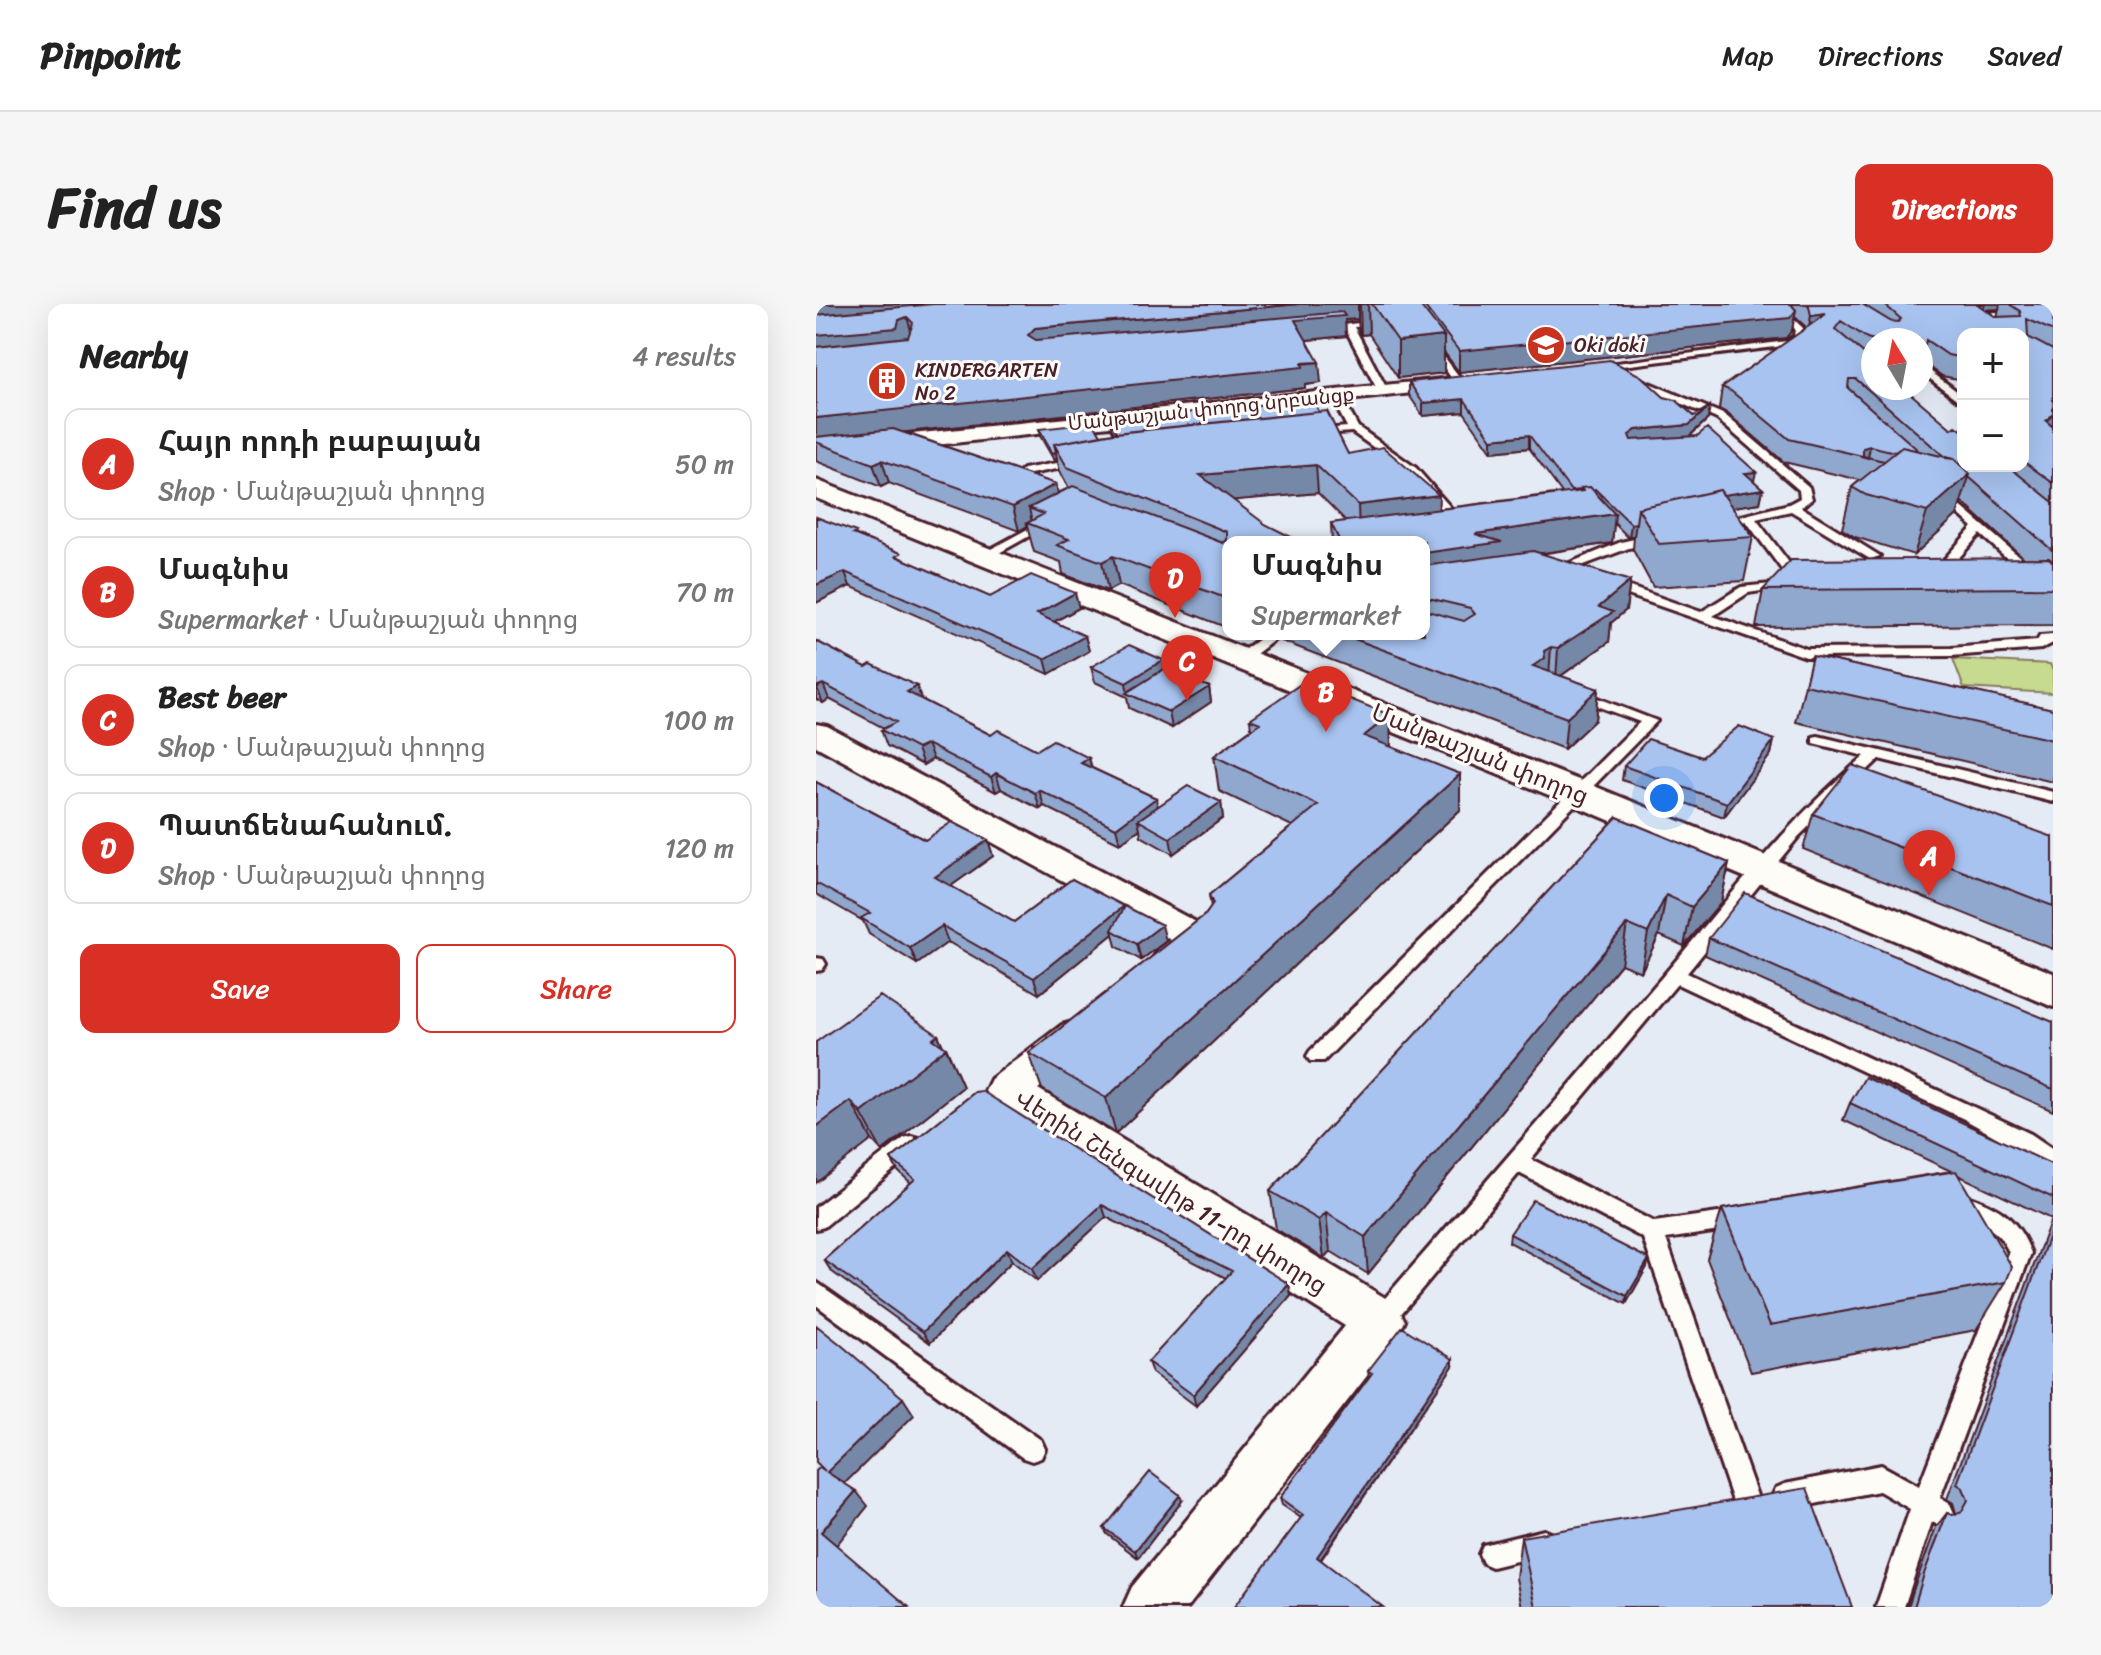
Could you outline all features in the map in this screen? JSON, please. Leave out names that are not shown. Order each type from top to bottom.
[{"type":"street","points":[[1955,304],[1994,328]]},
{"type":"street","name":"Մանթաշյան փողոց նրբանցք","points":[[816,451],[1102,427],[1489,379]]},
{"type":"street","name":"Մանթաշյան փողոց","points":[[816,488],[1580,794],[2053,991]]},
{"type":"street","points":[[816,733],[1198,939],[1138,986]]},
{"type":"street","name":"Վերին Շենգավիթ 11-րդ փողոց","points":[[1102,1015],[995,1092],[1380,1321]]},
{"type":"street","points":[[1152,1607],[1380,1321]]},
{"type":"lane","points":[[1973,315],[2053,309]]},
{"type":"lane","points":[[1707,527],[1793,507],[1806,499],[1805,489],[1721,417],[1599,366],[1789,343],[1799,337],[1799,328],[1788,317]]},
{"type":"lane","points":[[1304,329],[1396,321]]},
{"type":"lane","points":[[1348,325],[1383,391]]},
{"type":"lane","points":[[1421,332],[1459,383]]},
{"type":"lane","points":[[1933,377],[1962,400]]},
{"type":"lane","points":[[1336,396],[1354,429],[1412,470],[1461,526]]},
{"type":"lane","points":[[1711,426],[1721,417]]},
{"type":"lane","points":[[1306,434],[1354,429]]},
{"type":"lane","points":[[1045,491],[1021,482],[1019,477],[1027,471],[1090,460]]},
{"type":"lane","points":[[1932,489],[1945,496],[2024,567]]},
{"type":"lane","points":[[1793,507],[1874,556]]},
{"type":"lane","points":[[986,555],[1068,512]]},
{"type":"lane","points":[[1749,517],[1800,585]]},
{"type":"lane","points":[[1447,528],[1475,524]]},
{"type":"lane","points":[[1917,582],[1931,581],[1980,527]]},
{"type":"lane","points":[[1579,574],[1621,540],[1664,536]]},
{"type":"lane","points":[[1534,574],[1579,574],[1806,653],[1951,652],[2041,645],[2045,639],[2053,639]]},
{"type":"lane","points":[[1704,616],[1745,590],[1814,584]]},
{"type":"lane","points":[[1243,657],[1267,640]]},
{"type":"lane","points":[[1317,1056],[1650,721],[1565,689]]},
{"type":"lane","points":[[1818,740],[2053,797]]},
{"type":"lane","points":[[1380,1321],[1675,975],[1760,868],[1849,784],[1876,754]]},
{"type":"lane","points":[[1675,975],[1971,1113],[2024,1140],[2053,1160]]},
{"type":"lane","points":[[816,1220],[924,1133]]},
{"type":"lane","points":[[1516,1161],[1652,1232],[1760,1216]]},
{"type":"lane","points":[[1890,1607],[1933,1508],[2020,1253],[2014,1235],[2002,1222],[1931,1190]]},
{"type":"lane","points":[[1652,1232],[1747,1504]]},
{"type":"lane","points":[[816,1292],[1032,1449]]},
{"type":"lane","points":[[1717,1510],[1881,1478],[1933,1508]]},
{"type":"lane","points":[[1492,1554],[1567,1539]]},
{"type":"green space","points":[[1953,659],[2050,664],[2053,693],[1964,688]]},
{"type":"building","points":[[933,304],[1299,304],[1035,328],[1028,335],[1036,340],[1342,312],[1345,316],[1295,320],[1319,362],[1302,363],[1303,367],[816,418],[816,347],[908,337],[913,323],[907,317],[899,320],[897,328],[816,335],[816,315]]},
{"type":"building","points":[[1372,304],[1419,304],[1444,336],[1398,341]]},
{"type":"building","points":[[1423,304],[1791,304],[1796,310],[1790,318],[1459,351]]},
{"type":"building","points":[[1807,304],[1862,304],[1890,321],[1898,322],[1901,319],[1884,304],[1977,304],[1996,317],[2021,316],[2020,311],[2009,304],[2053,304],[2053,331],[2027,319],[2028,328],[1957,328],[1957,357],[1948,355],[1933,345],[1933,328],[1861,328],[1861,334],[1841,321],[1835,329],[1861,351],[1861,383],[1856,379],[1849,379],[1848,388],[1919,451],[1902,447],[1895,452],[1870,446],[1863,448],[1863,456],[1884,461],[1789,439],[1722,387],[1826,314],[1811,316]]},
{"type":"building","points":[[2029,338],[2053,350],[2053,414],[2046,421],[2053,427],[2053,483],[2029,465]]},
{"type":"building","points":[[1610,360],[1641,376],[1664,397],[1676,400],[1694,416],[1710,406],[1689,425],[1636,430],[1629,435],[1631,440],[1697,436],[1707,428],[1756,472],[1745,473],[1763,489],[1723,495],[1720,490],[1638,508],[1636,523],[1631,524],[1595,489],[1590,487],[1571,491],[1529,435],[1492,439],[1464,399],[1423,403],[1409,382]]},
{"type":"building","points":[[1313,399],[1319,412],[1117,433],[1110,421]]},
{"type":"building","points":[[1880,400],[1918,400],[1952,429],[1957,427],[1957,462],[1946,458]]},
{"type":"building","points":[[1327,411],[1348,454],[1383,447],[1439,495],[1358,505],[1316,465],[1200,475],[1265,524],[1289,536],[1227,536],[1227,532],[1067,467],[1054,444],[1114,433]]},
{"type":"building","points":[[1094,423],[1101,435],[1054,444],[1056,452],[1052,453],[1039,429]]},
{"type":"building","points":[[893,429],[1056,484],[1013,507],[882,460],[873,464],[816,442],[816,437]]},
{"type":"building","points":[[1902,447],[1954,459],[1957,472],[1970,474],[1927,512],[1866,495],[1852,487]]},
{"type":"building","points":[[1968,472],[2016,472],[2053,502],[2053,551],[1969,477]]},
{"type":"building","points":[[1073,486],[1222,543],[1222,597],[1113,556],[1102,562],[1057,545],[1069,539],[1027,523],[1044,514],[1029,508]]},
{"type":"building","points":[[1590,487],[1615,514],[1475,534],[1502,542],[1430,552],[1430,536],[1337,536],[1331,523],[1583,491],[1581,488]]},
{"type":"building","points":[[1720,490],[1753,537],[1659,544],[1638,508]]},
{"type":"building","points":[[816,517],[856,532],[853,534],[901,553],[896,556],[990,597],[1031,575],[1075,593],[1037,614],[1085,636],[1045,659],[845,572],[816,585]]},
{"type":"building","points":[[1533,551],[1630,581],[1599,607],[1613,612],[1558,648],[1551,647],[1544,651],[1545,658],[1533,666],[1598,689],[1567,718],[1357,640],[1430,640],[1430,612],[1464,621],[1475,614],[1470,608],[1430,598],[1430,565]]},
{"type":"building","points":[[2049,558],[2053,562],[2053,588],[1763,590],[1791,560]]},
{"type":"building","points":[[816,641],[866,667],[871,664],[917,686],[907,692],[991,735],[998,730],[1037,750],[1053,740],[1089,758],[1081,763],[1156,798],[1116,828],[1039,790],[1035,793],[996,773],[991,777],[927,744],[917,749],[881,730],[896,722],[823,684],[816,687]]},
{"type":"building","points":[[1129,645],[1163,660],[1126,683],[1091,667]]},
{"type":"building","points":[[1812,656],[2053,709],[2053,740],[1805,685]]},
{"type":"building","points":[[1166,668],[1209,687],[1169,712],[1126,693]]},
{"type":"building","points":[[1305,681],[1390,715],[1364,736],[1460,774],[1106,1098],[1029,1053],[1206,914],[1213,904],[1209,895],[1318,805],[1214,756],[1260,723],[1250,719]]},
{"type":"building","points":[[1739,726],[1774,740],[1727,803],[1624,766],[1648,739],[1702,757]]},
{"type":"building","points":[[1852,765],[2053,837],[2053,906],[1813,814]]},
{"type":"building","points":[[816,782],[925,840],[952,822],[988,840],[935,877],[1014,922],[1072,879],[1124,906],[1034,978],[942,926],[910,948],[861,918],[870,913],[816,883]]},
{"type":"building","points":[[1188,786],[1221,802],[1170,838],[1138,820]]},
{"type":"building","points":[[1617,817],[1729,863],[1692,907],[1666,895],[1648,933],[1627,924],[1365,1237],[1326,1213],[1319,1220],[1270,1191]]},
{"type":"building","points":[[1745,893],[2053,1022],[2053,1089],[1709,938]]},
{"type":"building","points":[[1125,906],[1162,925],[1137,944],[1112,930]]},
{"type":"building","points":[[880,996],[938,1035],[933,1039],[946,1048],[861,1113],[851,1101],[816,1127],[816,1042]]},
{"type":"building","points":[[1865,1077],[2053,1165],[2053,1198],[1850,1103]]},
{"type":"building","points":[[982,1091],[1289,1284],[1193,1395],[1148,1362],[1232,1271],[1102,1205],[1032,1269],[1007,1249],[923,1332],[824,1260],[915,1179],[891,1159],[975,1092]]},
{"type":"building","points":[[1956,1171],[2012,1267],[2006,1282],[1770,1325],[1722,1209]]},
{"type":"building","points":[[1533,1200],[1649,1259],[1627,1296],[1510,1234]]},
{"type":"building","points":[[2053,1225],[2053,1607],[1914,1607],[1947,1513],[1953,1515],[1962,1511],[1968,1500],[1963,1488],[1957,1484]]},
{"type":"building","points":[[816,1325],[903,1398],[827,1472],[856,1491],[821,1532],[909,1607],[816,1607],[816,1471],[820,1467],[825,1471],[816,1462]]},
{"type":"building","points":[[1402,1327],[1453,1359],[1317,1557],[1383,1607],[1234,1607],[1303,1515],[1280,1498]]},
{"type":"building","points":[[1150,1472],[1180,1495],[1135,1551],[1104,1528]]},
{"type":"building","points":[[1807,1488],[1852,1607],[1536,1607],[1521,1537]]},
{"type":"place","name":"Oki doki","points":[[1546,345]]},
{"type":"place","name":"KINDERGARTEN No 2","points":[[887,381]]},
{"type":"place","name":"Պատճենահանում.","points":[[1175,618]]},
{"type":"place","name":"Best beer","points":[[1187,701]]},
{"type":"place","name":"Մագնիս","points":[[1326,732]]},
{"type":"place","name":"Հայր որդի բաբայան","points":[[1929,896]]}]
